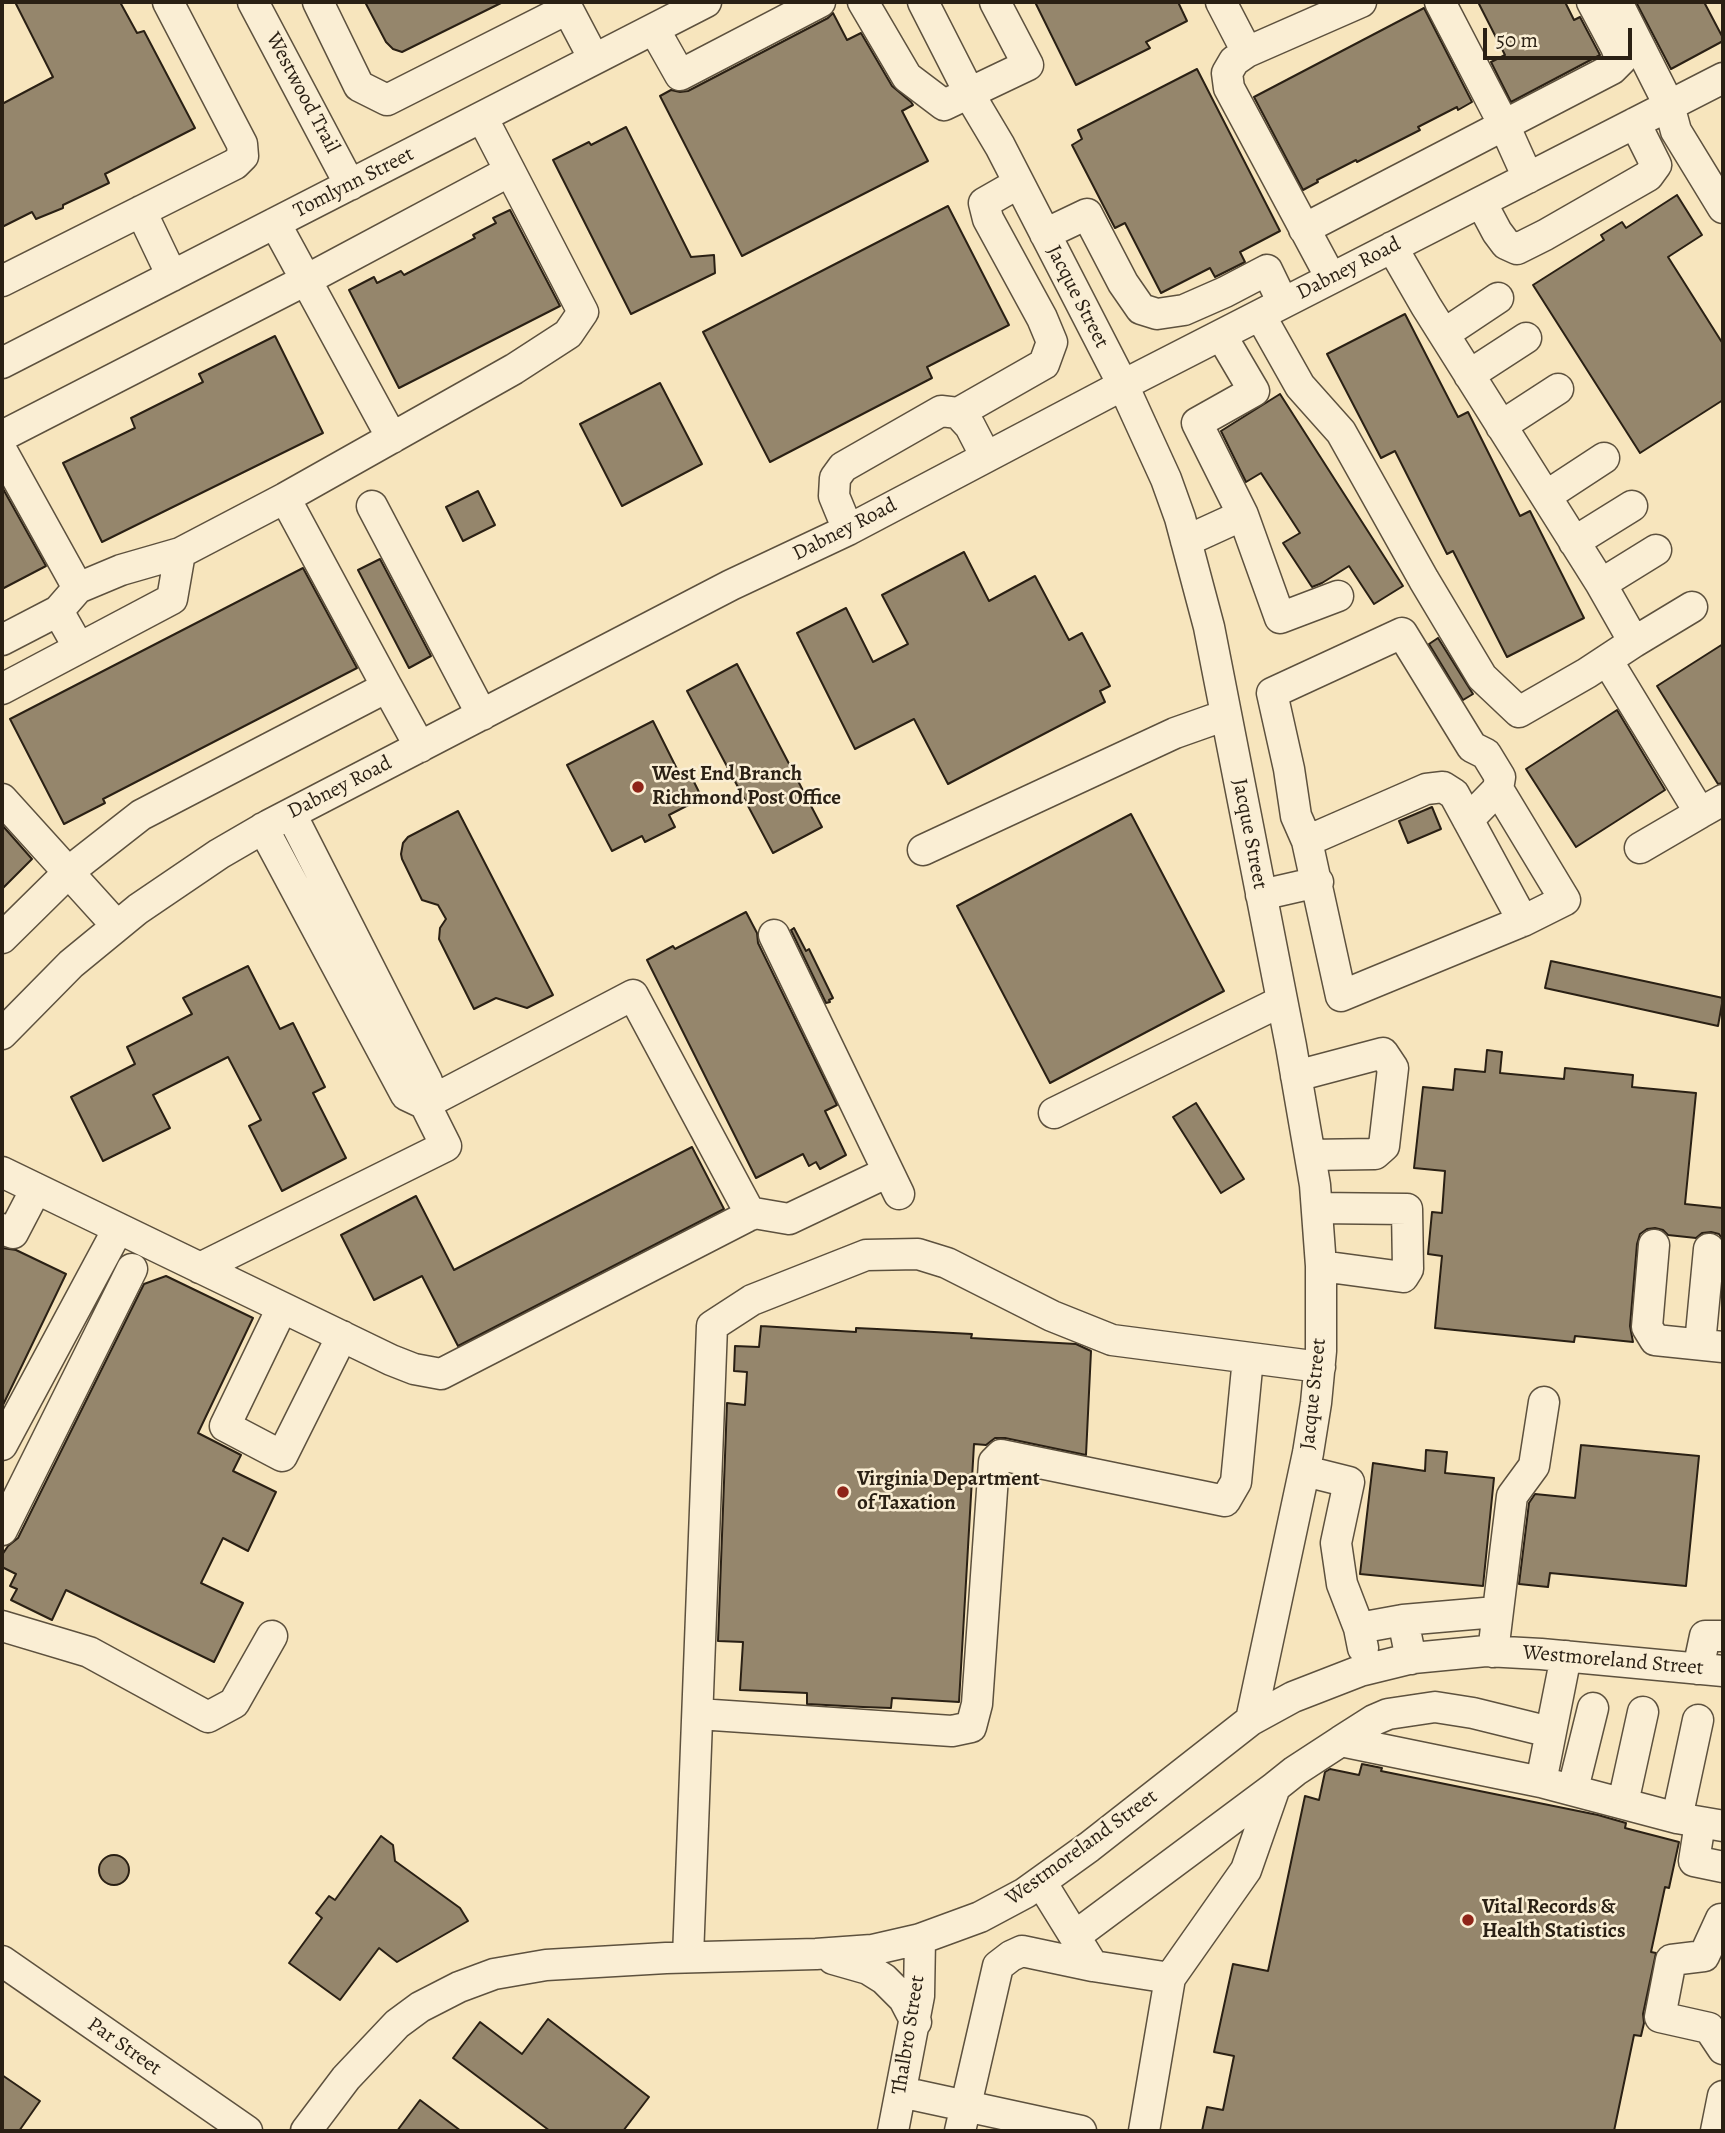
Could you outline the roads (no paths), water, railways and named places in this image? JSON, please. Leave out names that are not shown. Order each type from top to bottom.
[{"type":"street","points":[[2,281],[235,164],[243,156],[242,144],[168,2]]},
{"type":"street","name":"Westwood Trail","points":[[253,2],[350,185]]},
{"type":"street","points":[[318,2],[359,86],[387,100],[565,5],[594,59]]},
{"type":"street","name":"Tomlynn Street","points":[[2,363],[706,2]]},
{"type":"street","points":[[654,29],[680,75],[820,2]]},
{"type":"street","points":[[863,2],[907,77],[944,105],[1027,65],[995,2]]},
{"type":"street","name":"Jacque Street","points":[[923,2],[1123,385],[1166,479],[1205,607],[1282,1001],[1317,1208],[1321,1266],[1320,1367],[1317,1403],[1305,1471],[1251,1720]]},
{"type":"street","points":[[1221,2],[1247,52]]},
{"type":"street","points":[[1331,278],[1229,88],[1227,73],[1234,61],[1247,52],[1361,2]]},
{"type":"street","points":[[1440,2],[1504,125],[1528,178]]},
{"type":"street","points":[[1304,229],[1612,69],[1621,60],[1592,2]]},
{"type":"street","points":[[1617,2],[1669,105],[1676,131],[1723,208]]},
{"type":"street","name":"Dabney Road","points":[[2,1034],[71,964],[117,926],[219,853],[263,828],[731,586],[848,530],[1123,385],[1723,78]]},
{"type":"street","points":[[2,640],[58,611],[78,588],[121,570],[180,553],[285,498],[514,369],[568,334],[583,312],[482,117]]},
{"type":"street","points":[[1481,202],[1506,244],[1517,249],[1536,240],[1648,176],[1656,165],[1635,123]]},
{"type":"street","points":[[2,436],[306,280],[510,171]]},
{"type":"street","points":[[848,530],[834,496],[835,478],[844,467],[941,411],[958,413],[1044,364],[1052,342],[1042,318],[988,219],[984,203],[1019,183]]},
{"type":"street","points":[[141,211],[172,276]]},
{"type":"street","points":[[1045,234],[1087,214],[1123,283],[1141,309],[1157,314],[1184,310],[1267,270],[1271,309],[1300,386],[1341,432],[1482,677],[1519,712],[1692,607]]},
{"type":"street","points":[[275,223],[392,438]]},
{"type":"street","points":[[1392,247],[1601,584],[1634,642]]},
{"type":"street","points":[[1444,334],[1498,298]]},
{"type":"street","points":[[1221,335],[1254,391],[1197,424],[1243,515],[1280,618],[1338,596]]},
{"type":"street","points":[[1469,375],[1526,338]]},
{"type":"street","points":[[1501,426],[1558,389]]},
{"type":"street","points":[[958,413],[970,426],[986,457]]},
{"type":"street","points":[[2,451],[78,588]]},
{"type":"street","points":[[1545,496],[1604,458]]},
{"type":"street","points":[[285,498],[420,747]]},
{"type":"street","points":[[372,506],[482,715]]},
{"type":"street","points":[[1574,542],[1632,506]]},
{"type":"street","points":[[1186,541],[1243,515]]},
{"type":"street","points":[[1601,584],[1656,550]]},
{"type":"street","points":[[2,689],[172,599],[180,553]]},
{"type":"street","points":[[58,611],[79,648]]},
{"type":"street","points":[[1468,820],[1498,789],[1500,777],[1486,754],[1472,747],[1402,633],[1272,693],[1289,769],[1296,817],[1307,841],[1318,883],[1342,996],[1523,921],[1565,900],[1498,789]]},
{"type":"street","points":[[1607,660],[1712,806],[1640,848]]},
{"type":"street","points":[[2,937],[69,871],[141,815],[387,687]]},
{"type":"street","points":[[923,850],[1175,733],[1226,715]]},
{"type":"street","points":[[1307,841],[1426,789],[1443,787],[1454,794],[1523,921]]},
{"type":"street","points":[[2,799],[117,926]]},
{"type":"street","points":[[200,1268],[446,1146],[425,1104],[427,1081],[291,814]]},
{"type":"street","points":[[263,828],[405,1095],[425,1104]]},
{"type":"street","points":[[1261,895],[1318,883]]},
{"type":"street","points":[[2,1172],[342,1336],[414,1369],[441,1374],[754,1213],[789,1219],[894,1183],[774,935]]},
{"type":"street","points":[[425,1104],[633,995],[751,1215]]},
{"type":"street","points":[[1054,1113],[1282,1001]]},
{"type":"street","points":[[1296,1076],[1383,1053],[1393,1068],[1384,1146],[1375,1154],[1310,1155]]},
{"type":"street","points":[[2,1229],[13,1233],[36,1189]]},
{"type":"street","points":[[1317,1208],[1407,1209],[1408,1269],[1404,1277],[1321,1266]]},
{"type":"street","points":[[2,1445],[118,1229]]},
{"type":"street","points":[[1654,1245],[1647,1327],[1656,1340],[1712,1346],[1709,1249]]},
{"type":"street","points":[[688,1957],[712,1326],[752,1300],[866,1255],[918,1254],[947,1263],[1052,1316],[1112,1340],[1320,1367]]},
{"type":"street","points":[[2,1530],[132,1269]]},
{"type":"street","points":[[282,1308],[225,1426],[282,1456],[342,1336]]},
{"type":"street","points":[[698,1714],[952,1731],[971,1727],[978,1704],[994,1462],[1001,1455],[1225,1501],[1236,1482],[1248,1358]]},
{"type":"street","points":[[1493,1652],[1512,1496],[1534,1466],[1544,1402]]},
{"type":"street","points":[[1305,1471],[1349,1482],[1336,1543],[1342,1584],[1359,1629],[1367,1670]]},
{"type":"street","points":[[1293,1525],[1338,1533]]},
{"type":"street","points":[[1359,1629],[1403,1620],[1496,1612]]},
{"type":"street","points":[[1403,1620],[1411,1659]]},
{"type":"street","points":[[2,1626],[89,1652],[208,1717],[234,1703],[272,1636]]},
{"type":"street","points":[[1711,1670],[1705,1636],[1723,1636]]},
{"type":"street","name":"Westmoreland Street","points":[[306,2131],[346,2078],[387,2032],[420,2007],[459,1987],[494,1974],[546,1965],[872,1950],[920,1939],[980,1917],[1025,1893],[1090,1847],[1251,1720],[1293,1697],[1367,1670],[1411,1659],[1493,1652],[1711,1670]]},
{"type":"street","points":[[1541,1782],[1566,1656]]},
{"type":"street","points":[[1075,1936],[1295,1771],[1374,1720],[1388,1714],[1435,1707],[1550,1732]]},
{"type":"street","points":[[1573,1789],[1593,1708]]},
{"type":"street","points":[[1623,1803],[1643,1712]]},
{"type":"street","points":[[1698,1720],[1700,1822],[1693,1861],[1723,1867]]},
{"type":"street","points":[[1341,1741],[1573,1789],[1700,1822]]},
{"type":"street","points":[[1144,2131],[1170,1978],[1246,1870],[1275,1787]]},
{"type":"street","points":[[1041,1882],[1093,1966]]},
{"type":"street","points":[[1723,1920],[1721,1919],[1704,1955],[1671,1960],[1660,2017],[1709,2028],[1723,2049]]},
{"type":"street","name":"Thalbro Street","points":[[893,2131],[916,2022],[920,1939]]},
{"type":"street","points":[[963,2119],[998,1966],[1011,1956],[1022,1951],[1170,1978]]},
{"type":"street","points":[[816,1954],[876,1973],[904,1999],[916,2022]]},
{"type":"street","name":"Par Street","points":[[2,1961],[247,2131]]},
{"type":"street","points":[[901,2092],[963,2119],[1081,2131]]},
{"type":"street","points":[[1716,2131],[1723,2096]]},
{"type":"place","name":"West End Branch Richmond Post Office","points":[[638,787]]},
{"type":"place","name":"Virginia Department of Taxation","points":[[843,1492]]},
{"type":"place","name":"Vital Records & Health Statistics","points":[[1468,1920]]}]
